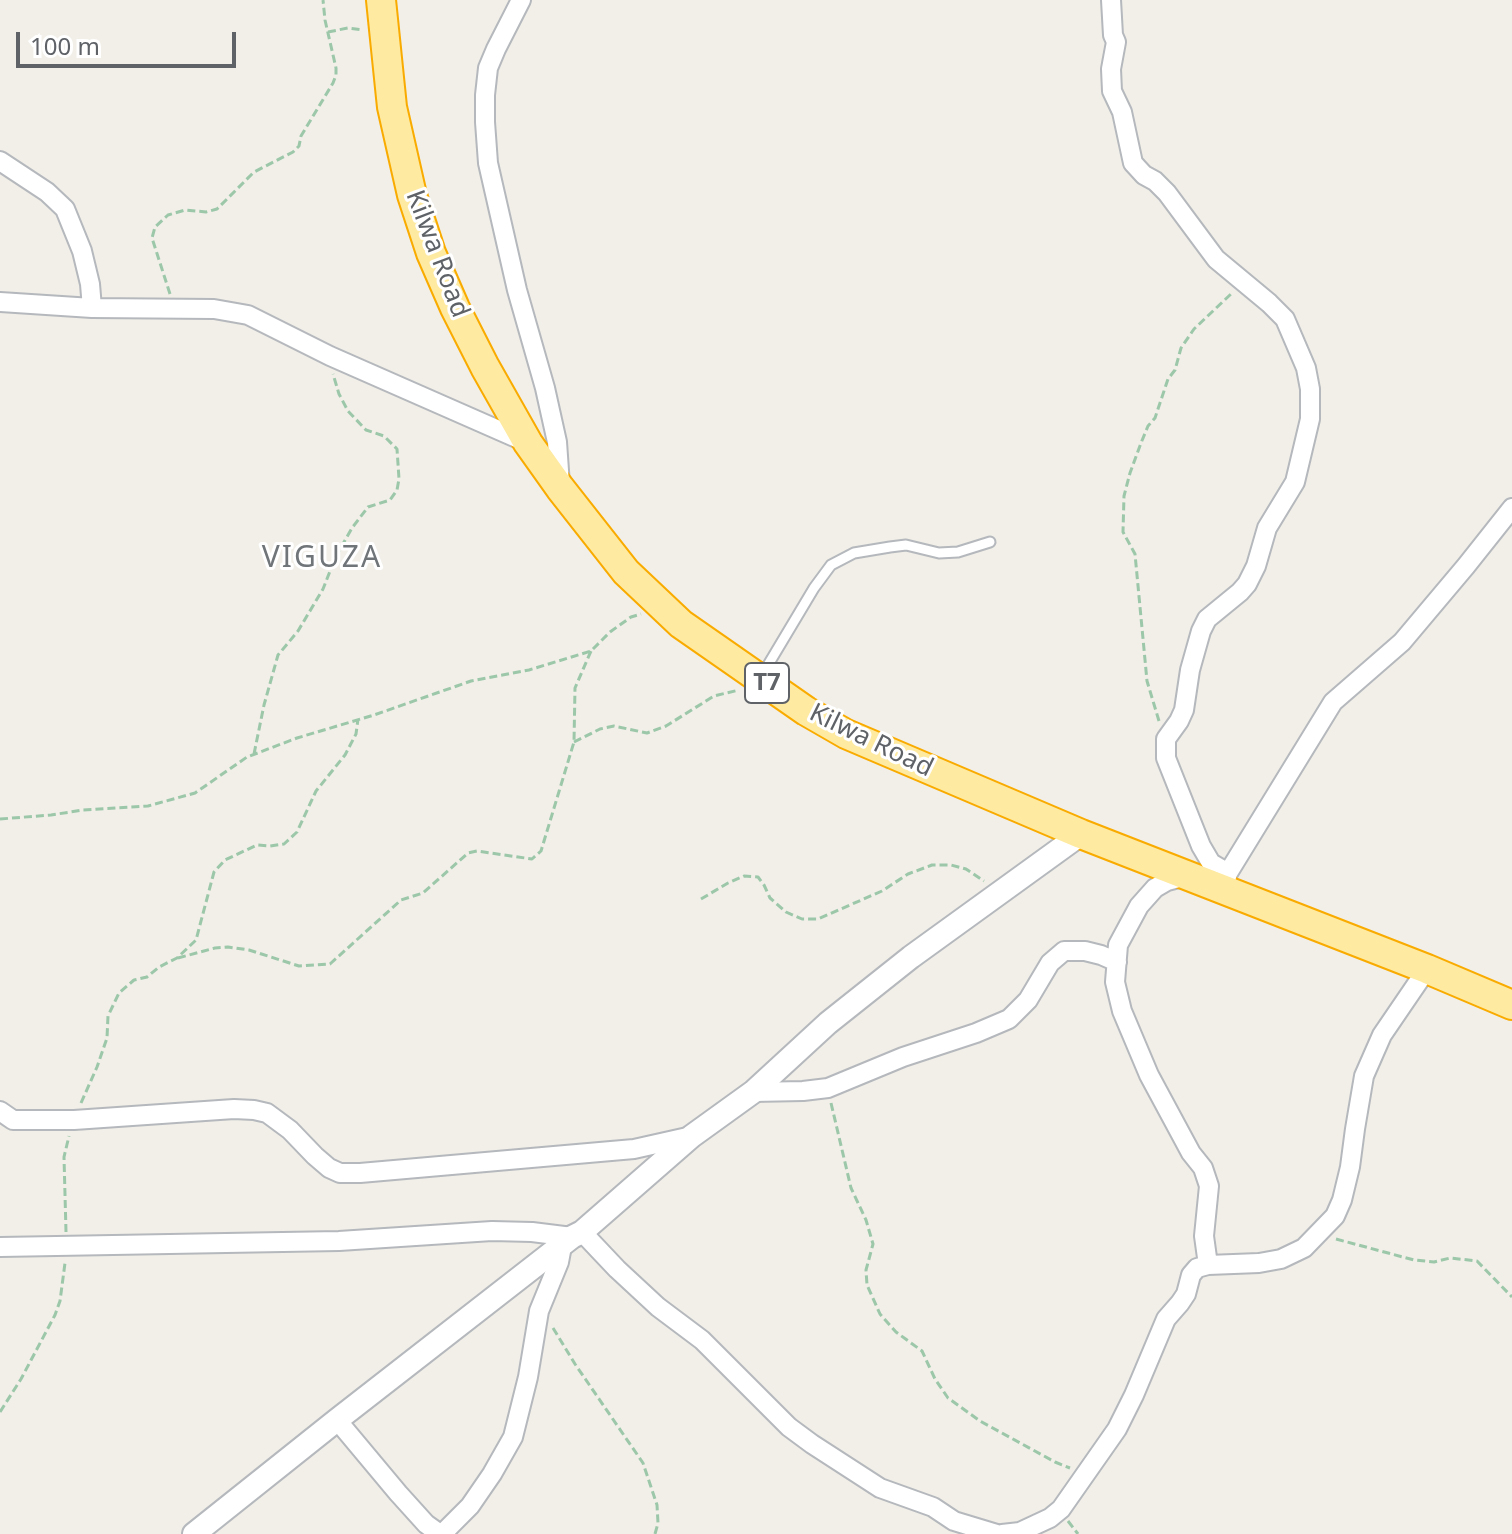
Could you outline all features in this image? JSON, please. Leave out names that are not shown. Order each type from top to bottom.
[{"type":"highway","name":"Kilwa Road","points":[[381,0],[392,107],[412,195],[431,253],[455,308],[528,443],[560,488],[626,572],[681,624],[806,711],[846,734],[1186,876],[1226,881],[1512,1005]]},
{"type":"street","points":[[1111,0],[1116,42],[1111,69],[1112,91],[1122,112],[1133,163],[1167,193],[1216,259],[1285,319],[1306,368],[1310,389],[1310,419],[1295,482],[1267,528],[1256,566],[1240,592],[1207,619],[1190,670],[1184,710],[1166,739],[1166,758],[1201,846],[1226,881],[1333,702],[1402,642],[1512,508]]},
{"type":"street","points":[[524,1],[488,68],[485,108],[488,163],[557,442],[560,488]]},
{"type":"street","points":[[0,161],[47,192],[65,209],[82,251],[92,308]]},
{"type":"street","points":[[0,302],[92,308],[214,309],[248,315],[330,356],[528,443]]},
{"type":"street","points":[[194,1534],[572,1238],[692,1136],[753,1092],[840,1014],[911,957],[1081,834]]},
{"type":"street","points":[[1186,876],[1155,888],[1139,906],[1118,945],[1115,982],[1122,1011],[1149,1075],[1191,1153],[1203,1168],[1209,1186],[1204,1236],[1208,1265]]},
{"type":"street","points":[[753,1092],[828,1088],[1009,1019],[1028,1000],[1050,963],[1064,951],[1085,951],[1117,962]]},
{"type":"street","points":[[0,1247],[339,1241],[492,1231],[532,1232],[572,1238],[617,1269],[658,1307],[702,1340],[789,1427],[880,1488],[933,1507],[954,1521],[1000,1534],[1020,1532],[1050,1518],[1061,1509],[1117,1429],[1166,1319],[1186,1294],[1191,1275],[1197,1268],[1281,1259],[1304,1248],[1335,1216],[1350,1167],[1364,1076],[1382,1035],[1427,969]]},
{"type":"street","points":[[0,1111],[13,1120],[74,1120],[254,1110],[267,1113],[290,1130],[322,1162],[340,1173],[634,1149],[692,1136]]},
{"type":"street","points":[[337,1420],[426,1524],[441,1534],[470,1506],[513,1437],[528,1377],[539,1311],[572,1238]]},
{"type":"lane","points":[[760,678],[831,565],[854,553],[890,547],[906,545],[939,553],[958,552],[990,542]]},
{"type":"path","points":[[176,310],[155,250],[152,238],[155,227],[168,215],[185,210],[206,212],[217,209],[254,172],[299,146],[301,136],[336,75],[323,0]]},
{"type":"path","points":[[1166,739],[1147,681],[1135,554],[1123,532],[1124,496],[1137,453],[1148,426],[1155,418],[1181,348],[1194,329],[1243,282]]},
{"type":"path","points":[[254,754],[278,655],[298,631],[323,589],[336,556],[357,521],[368,507],[390,500],[397,490],[397,449],[384,436],[366,430],[348,411],[339,394],[330,356]]},
{"type":"path","points":[[0,1412],[55,1315],[64,1278],[66,1246],[64,1157],[74,1120],[107,1038],[108,1016],[119,993],[134,980],[147,977],[177,958],[215,948],[249,950],[299,966],[330,964],[401,900],[423,893],[468,853],[477,851],[532,859],[541,851],[574,742],[575,688],[591,651],[631,617],[665,609]]},
{"type":"path","points":[[0,819],[148,806],[195,793],[254,754],[471,681],[529,670],[591,651]]},
{"type":"path","points":[[574,742],[600,729],[614,726],[647,733],[666,726],[714,696],[737,691],[760,678]]},
{"type":"path","points":[[177,958],[196,940],[214,872],[225,860],[237,854],[257,845],[284,844],[297,832],[316,791],[345,755],[356,734],[358,719]]},
{"type":"path","points":[[701,899],[744,876],[758,877],[770,898],[786,912],[802,919],[818,919],[932,865],[966,869],[999,894]]},
{"type":"path","points":[[828,1088],[851,1188],[873,1244],[866,1270],[867,1285],[880,1314],[896,1332],[922,1351],[948,1398],[980,1421],[1055,1462],[1086,1474]]},
{"type":"path","points":[[1316,1235],[1414,1260],[1434,1262],[1450,1258],[1477,1261],[1512,1297]]},
{"type":"path","points":[[539,1311],[557,1332],[575,1364],[643,1463],[657,1505],[655,1534]]},
{"type":"district","name":"VIGUZA","points":[[322,558]]}]
